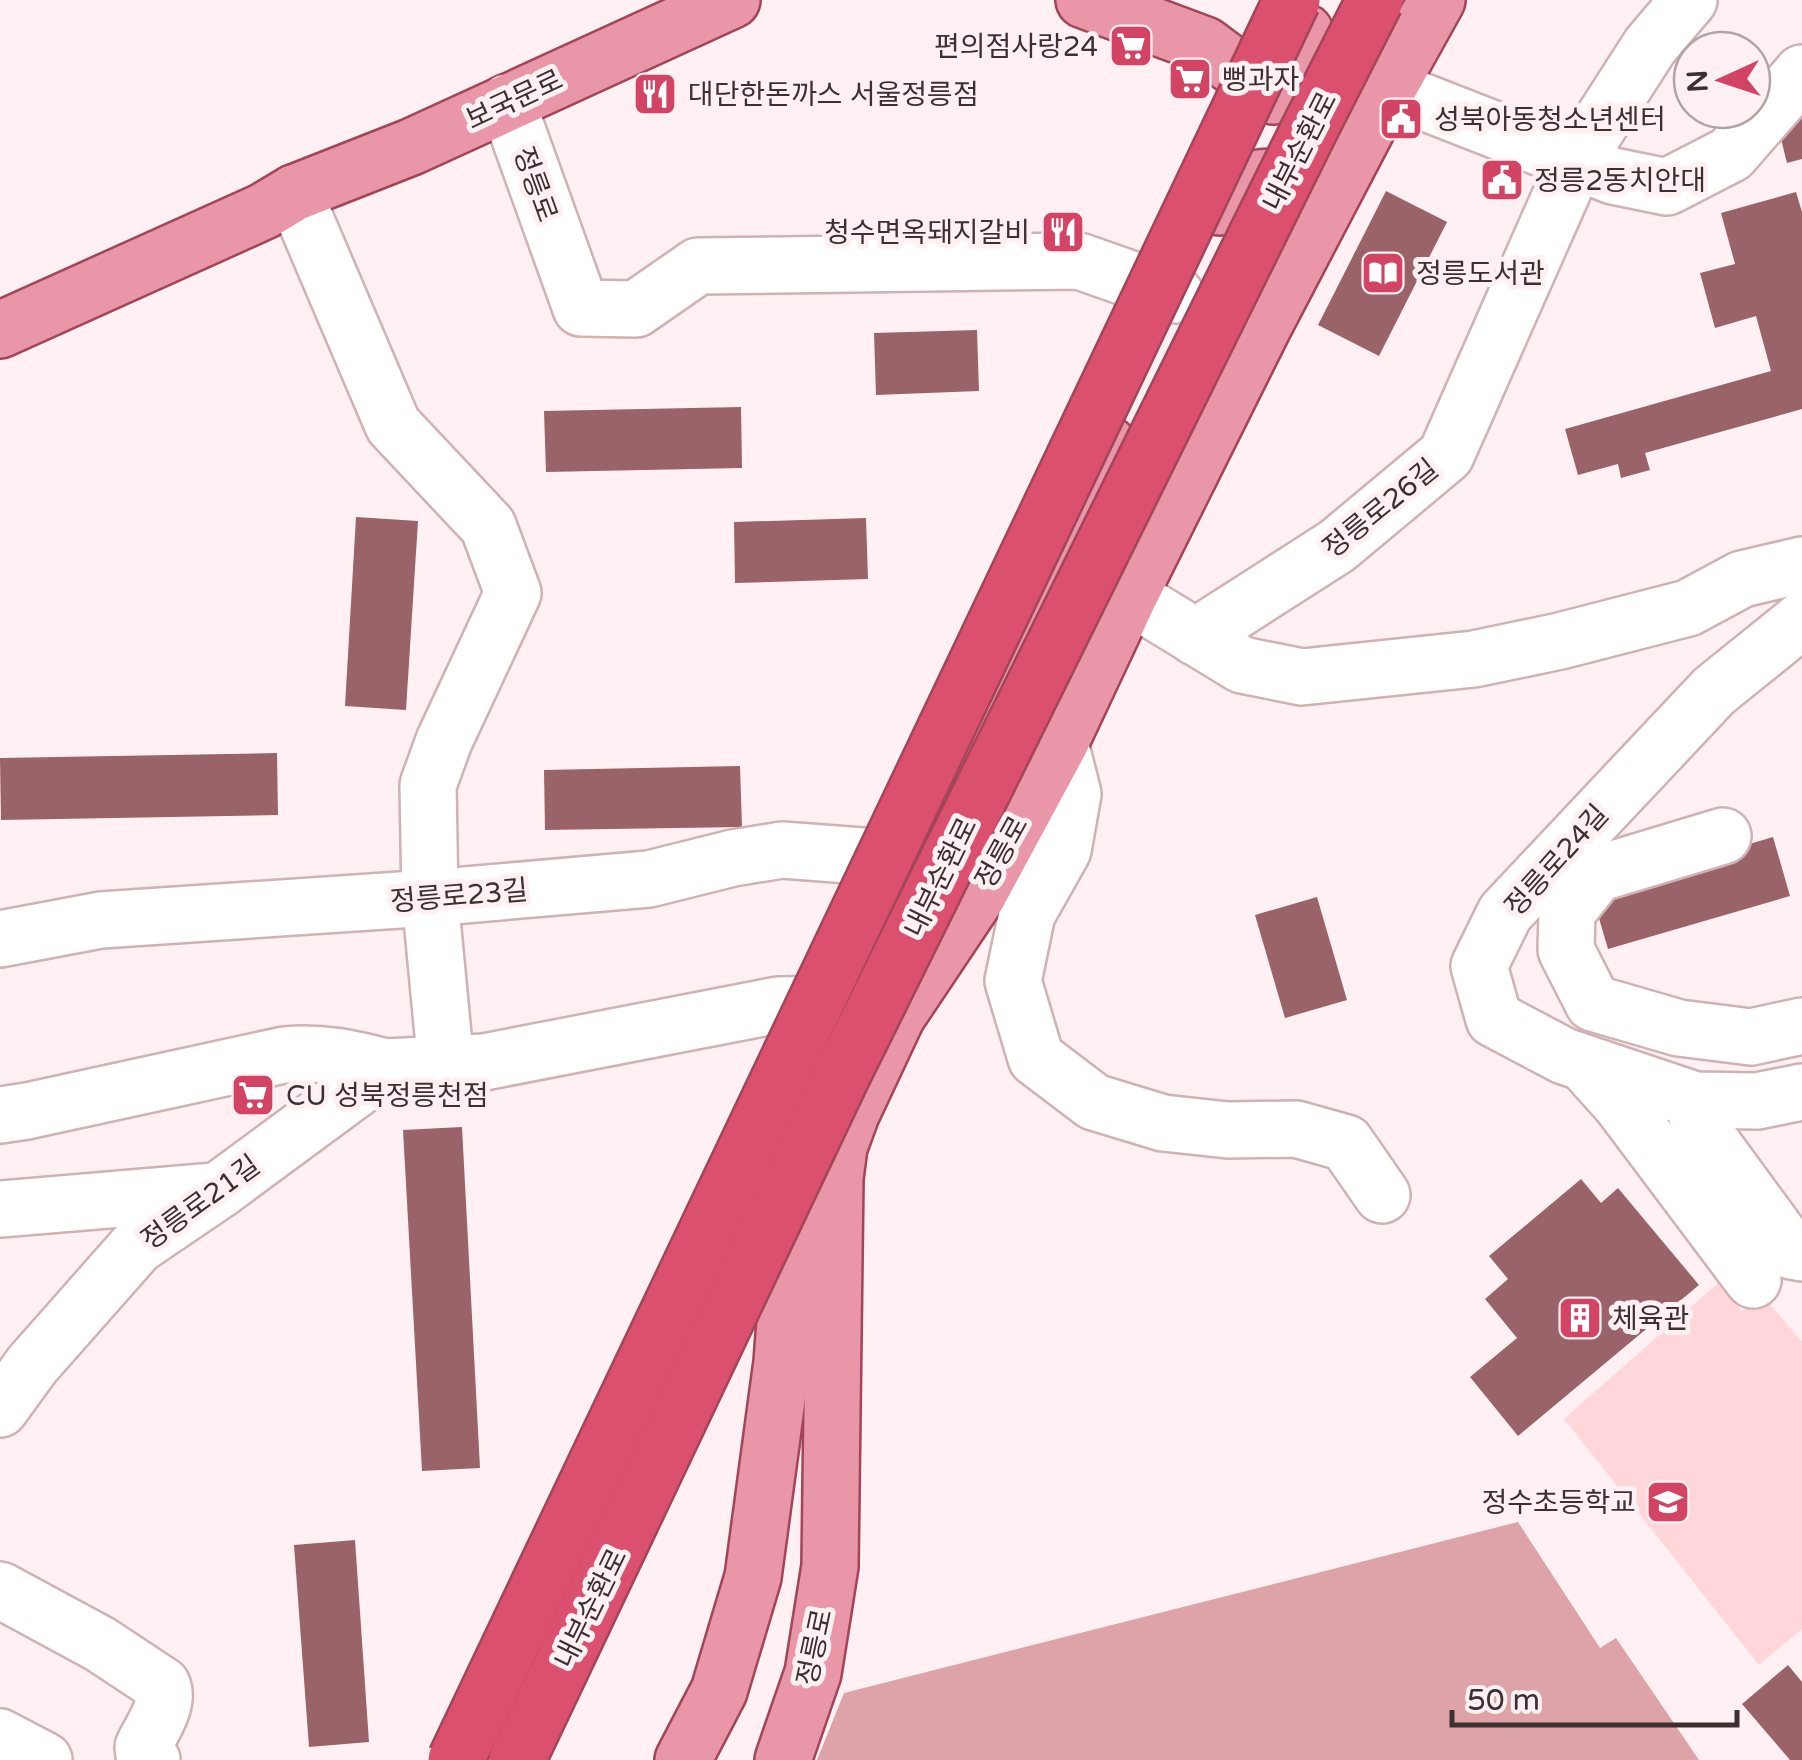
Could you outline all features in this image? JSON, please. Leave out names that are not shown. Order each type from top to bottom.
[{"type":"highway","name":"내부순환로","points":[[516,1760],[841,1077],[1376,0]]},
{"type":"highway","name":"내부순환로","points":[[456,1760],[1306,11]]},
{"type":"main road","name":"보국문로","points":[[0,330],[294,194],[411,147],[732,0]]},
{"type":"main road","points":[[1084,0],[1206,46],[1273,96]]},
{"type":"main road","name":"정릉로","points":[[783,1760],[813,1673],[830,1566],[835,1178],[839,1147],[851,1114],[897,1016],[978,895],[1060,743],[1128,596],[1263,326],[1437,0]]},
{"type":"main road","points":[[683,1760],[718,1692],[753,1577],[782,1362],[803,1145],[844,1004],[1060,556],[1176,296],[1273,96],[1306,11]]},
{"type":"main road","points":[[1306,11],[1303,81],[1318,100],[1348,104],[1388,88]]},
{"type":"main road","points":[[897,1016],[1298,220],[1294,195],[1283,179],[1269,176],[1248,180],[1220,207]]},
{"type":"street","name":"정릉로26길","points":[[1195,638],[1337,546],[1446,455],[1576,161],[1650,46],[1688,0]]},
{"type":"street","points":[[1388,88],[1612,176],[1667,186],[1731,154],[1802,73]]},
{"type":"street","name":"정릉로","points":[[507,102],[581,308],[636,309],[698,266],[1079,261],[1176,296]]},
{"type":"street","points":[[294,194],[392,425],[488,526],[514,592],[444,741],[428,785],[430,898],[446,1066]]},
{"type":"street","points":[[1128,596],[1242,665],[1302,677],[1474,659],[1560,641],[1688,608],[1742,578],[1802,566]]},
{"type":"street","name":"정릉로24길","points":[[1802,620],[1714,691],[1505,912],[1478,966],[1494,1019],[1564,1056],[1694,1100],[1757,1101],[1802,1092]]},
{"type":"street","points":[[1060,743],[1073,794],[1063,850],[1027,914],[1013,980],[1036,1058],[1094,1102],[1163,1123],[1228,1130],[1296,1129],[1346,1143],[1382,1195]]},
{"type":"street","points":[[1722,836],[1596,874],[1567,912],[1566,950],[1593,1003],[1680,1028],[1751,1037],[1802,1026]]},
{"type":"street","name":"정릉로23길","points":[[0,939],[101,920],[649,879],[782,850],[916,860]]},
{"type":"street","points":[[0,1115],[284,1054],[338,1055],[386,1067],[446,1066],[484,1062],[778,1004],[844,1004],[897,1016]]},
{"type":"street","points":[[1584,1062],[1754,1280]]},
{"type":"street","name":"정릉로21길","points":[[0,1409],[32,1364],[137,1246],[386,1067]]},
{"type":"street","points":[[1694,1100],[1698,1124],[1791,1251],[1802,1253]]},
{"type":"street","points":[[0,1209],[218,1190]]},
{"type":"street","points":[[0,1590],[100,1644],[162,1685],[166,1699],[143,1747],[144,1755],[152,1760]]},
{"type":"street","points":[[0,1737],[44,1760]]},
{"type":"shaded area","points":[[1718,1283],[1742,1311],[1762,1295],[1802,1342],[1802,1629],[1759,1665],[1564,1419]]},
{"type":"shaded area","points":[[1518,1522],[1600,1648],[1616,1638],[1699,1760],[817,1760],[844,1693]]},
{"type":"building","points":[[1802,108],[1802,159],[1787,163],[1775,115]]},
{"type":"building","name":"정릉도서관","points":[[1386,191],[1447,222],[1379,356],[1318,325]]},
{"type":"building","points":[[1796,192],[1802,212],[1802,409],[1645,453],[1650,470],[1621,478],[1618,464],[1578,475],[1565,429],[1771,371],[1756,316],[1715,328],[1700,273],[1735,264],[1721,213]]},
{"type":"building","points":[[977,330],[979,391],[876,395],[874,333]]},
{"type":"building","points":[[741,407],[742,468],[546,472],[544,411]]},
{"type":"building","points":[[356,517],[418,521],[406,710],[345,706]]},
{"type":"building","points":[[866,518],[868,579],[735,583],[734,522]]},
{"type":"building","points":[[277,753],[278,815],[1,820],[0,758]]},
{"type":"building","points":[[740,766],[742,827],[545,830],[544,770]]},
{"type":"building","points":[[1773,837],[1790,896],[1608,949],[1591,891]]},
{"type":"building","points":[[1317,897],[1347,1000],[1285,1018],[1255,915]]},
{"type":"building","points":[[462,1127],[480,1468],[422,1471],[403,1130]]},
{"type":"building","name":"체육관","points":[[1581,1179],[1601,1203],[1618,1188],[1699,1285],[1518,1436],[1470,1377],[1517,1338],[1485,1299],[1508,1279],[1489,1256]]},
{"type":"building","points":[[355,1540],[369,1742],[309,1747],[294,1545]]},
{"type":"building","points":[[1788,1665],[1802,1682],[1802,1760],[1790,1760],[1742,1704]]},
{"type":"place","name":"편의점사랑24","points":[[1131,46]]},
{"type":"place","name":"뻥과자","points":[[1190,79]]},
{"type":"place","name":"대단한돈까스 서울정릉점","points":[[655,94]]},
{"type":"place","name":"성북아동청소년센터","points":[[1401,119]]},
{"type":"place","name":"정릉2동치안대","points":[[1502,180]]},
{"type":"place","name":"청수면옥돼지갈비","points":[[1063,232]]},
{"type":"place","name":"정릉도서관","points":[[1383,273]]},
{"type":"place","name":"CU 성북정릉천점","points":[[253,1095]]},
{"type":"place","name":"체육관","points":[[1580,1318]]},
{"type":"place","name":"정수초등학교","points":[[1668,1502]]}]
